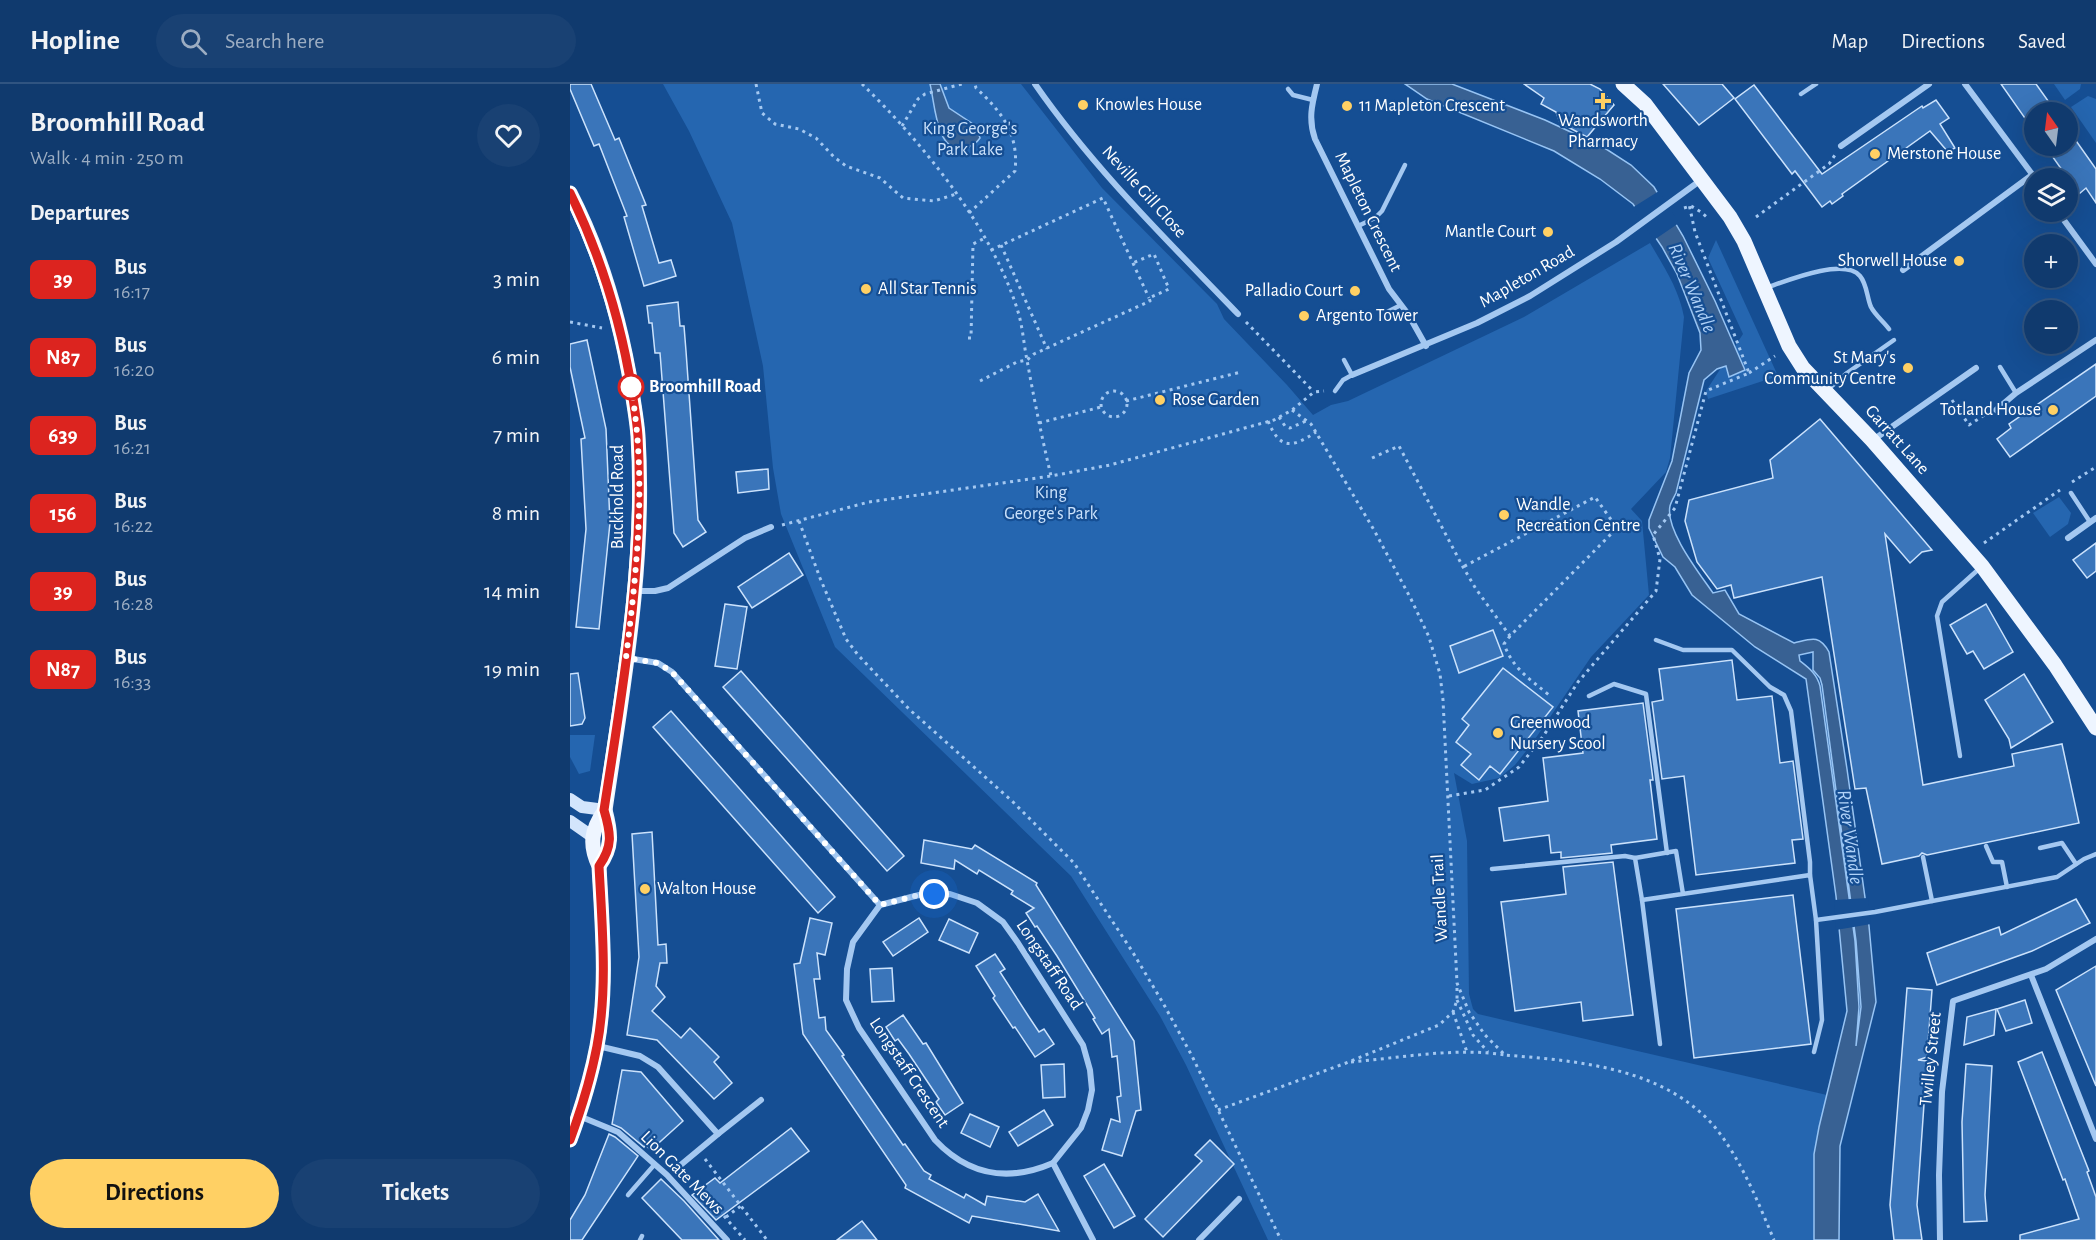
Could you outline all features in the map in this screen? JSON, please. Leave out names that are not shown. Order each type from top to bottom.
[{"type":"main road","name":"Garratt Lane","points":[[1623,84],[1645,104],[1703,179],[1738,230],[1789,346],[1803,368],[1872,440],[1982,566],[2055,664],[2096,728]]},
{"type":"main road","name":"Buckhold Road","points":[[570,193],[601,263],[614,307],[628,370],[638,434],[640,488],[638,549],[626,658],[604,810]]},
{"type":"main road","points":[[570,1140],[579,1116],[597,1046],[602,968],[599,866],[592,851],[597,822],[604,810]]},
{"type":"main road","points":[[599,866],[608,853],[610,829],[604,810]]},
{"type":"street","name":"Neville Gill Close","points":[[1035,84],[1064,125],[1119,190],[1238,314]]},
{"type":"street","name":"Mapleton Crescent","points":[[1317,84],[1310,114],[1312,129],[1389,289],[1408,314],[1426,345]]},
{"type":"street","points":[[1841,146],[1929,84]]},
{"type":"street","points":[[1965,84],[2027,168]]},
{"type":"street","name":"Mapleton Road","points":[[1352,375],[1477,323],[1530,296],[1616,242],[1703,179]]},
{"type":"street","points":[[1903,270],[2024,184]]},
{"type":"street","points":[[2065,222],[2096,264]]},
{"type":"street","points":[[1996,410],[2016,393],[2096,340]]},
{"type":"street","points":[[1872,440],[1976,368]]},
{"type":"street","points":[[2068,538],[2093,520]]},
{"type":"street","points":[[634,591],[655,591],[668,588],[745,538],[771,527]]},
{"type":"street","points":[[626,658],[658,663],[672,672],[880,905]]},
{"type":"street","points":[[570,799],[582,807],[604,810]]},
{"type":"street","points":[[570,821],[593,837]]},
{"type":"street","name":"Longstaff Road","points":[[880,905],[919,895],[950,894],[977,903],[1003,922],[1018,943],[1083,1045],[1090,1071],[1092,1090],[1081,1128],[1053,1163]]},
{"type":"street","name":"Longstaff Crescent","points":[[880,905],[853,942],[847,969],[846,1000],[859,1028],[935,1140],[949,1155],[964,1164],[1000,1174],[1035,1171],[1053,1163]]},
{"type":"street","name":"Twilley Street","points":[[1941,1240],[1938,1184],[1942,1092],[1952,1005],[1956,999],[2046,969],[2096,939]]},
{"type":"street","points":[[2031,975],[2096,1139]]},
{"type":"street","points":[[597,1046],[640,1056],[658,1067],[718,1134]]},
{"type":"street","points":[[677,1168],[761,1100]]},
{"type":"street","name":"Lion Gate Mews","points":[[579,1116],[618,1132],[655,1164],[727,1240]]},
{"type":"street","points":[[1053,1163],[1093,1240]]},
{"type":"street","points":[[1199,1240],[1239,1199]]},
{"type":"lane","points":[[1801,94],[1816,84]]},
{"type":"lane","points":[[1288,89],[1293,95],[1313,100]]},
{"type":"lane","points":[[1358,226],[1375,218],[1382,211],[1405,165]]},
{"type":"lane","points":[[1764,289],[1815,273],[1837,268],[1850,269],[1861,277],[1872,308],[1889,329]]},
{"type":"lane","points":[[1383,314],[1401,305]]},
{"type":"lane","points":[[1824,391],[1847,372],[1894,340]]},
{"type":"lane","points":[[1335,391],[1343,380],[1352,375],[1344,360]]},
{"type":"lane","points":[[2000,367],[2016,393]]},
{"type":"lane","points":[[2071,494],[2093,520]]},
{"type":"lane","points":[[1960,756],[1937,616],[1942,602],[1982,566]]},
{"type":"lane","points":[[1656,640],[1683,650],[1732,650],[1770,687],[1784,695],[1791,711],[1816,920],[1821,1020],[1814,1052]]},
{"type":"lane","points":[[1589,696],[1614,684],[1646,694],[1667,853]]},
{"type":"lane","points":[[2040,848],[2062,843],[2076,864]]},
{"type":"lane","points":[[1986,846],[1993,862],[2002,862],[2007,887]]},
{"type":"lane","points":[[1492,869],[1625,856],[1635,858],[1676,851],[1683,894]]},
{"type":"lane","points":[[1816,920],[1875,912],[2057,877],[2096,854]]},
{"type":"lane","points":[[1923,857],[1932,901]]},
{"type":"lane","points":[[1635,858],[1660,1044]]},
{"type":"lane","points":[[1642,900],[1810,875]]},
{"type":"lane","points":[[628,1195],[655,1164]]},
{"type":"path","points":[[756,84],[762,113],[775,124],[799,129],[816,138],[846,166],[879,178],[903,198],[934,201],[956,194]]},
{"type":"path","points":[[862,84],[938,168],[985,238],[1003,273],[1020,316],[1051,476]]},
{"type":"path","points":[[902,126],[918,99],[931,92],[962,84]]},
{"type":"path","points":[[969,213],[1015,171],[1017,156],[1009,128],[1003,117],[976,88],[975,84]]},
{"type":"path","points":[[1756,217],[1829,164],[1841,146]]},
{"type":"path","points":[[980,381],[1150,301],[1103,198],[991,250]]},
{"type":"path","points":[[1685,208],[1690,205]]},
{"type":"path","points":[[1690,205],[1711,222]]},
{"type":"path","points":[[1690,205],[1695,232],[1749,373]]},
{"type":"path","points":[[968,338],[971,338],[973,244],[985,238]]},
{"type":"path","points":[[1000,245],[1047,349]]},
{"type":"path","points":[[1133,263],[1154,254],[1169,289],[1149,298]]},
{"type":"path","points":[[1238,314],[1314,392]]},
{"type":"path","points":[[570,322],[602,328]]},
{"type":"path","points":[[1449,796],[1485,790],[1519,767],[1544,735],[1578,682],[1656,591],[1660,559],[1653,535],[1675,508],[1706,391],[1749,373],[1789,346]]},
{"type":"path","points":[[1126,400],[1241,372]]},
{"type":"path","points":[[1945,390],[1969,425],[1996,410]]},
{"type":"path","points":[[771,527],[869,502],[1051,476],[1110,465],[1269,422],[1292,410],[1314,392],[1335,391]]},
{"type":"path","points":[[1108,392],[1121,394],[1126,400],[1126,409],[1117,417],[1108,416],[1101,407],[1102,398],[1108,392]]},
{"type":"path","points":[[1039,423],[1101,407]]},
{"type":"path","name":"Wandle Trail","points":[[1292,410],[1311,424],[1316,432],[1374,530],[1429,637],[1440,674],[1443,700],[1457,983],[1469,1012],[1485,1035],[1505,1055]]},
{"type":"path","points":[[1279,417],[1285,426],[1290,428],[1306,421]]},
{"type":"path","points":[[1269,422],[1278,439],[1284,443],[1293,444],[1303,441],[1316,432]]},
{"type":"path","points":[[1372,458],[1399,446],[1463,567],[1510,636]]},
{"type":"path","points":[[1970,553],[2012,521],[2096,467]]},
{"type":"path","points":[[1463,567],[1595,497],[1617,528],[1504,644],[1509,658],[1520,672],[1549,695]]},
{"type":"path","points":[[799,521],[846,639],[858,655],[910,710],[1012,801],[1074,863],[1163,1003],[1192,1056],[1281,1240]]},
{"type":"path","points":[[1218,1110],[1346,1063],[1439,1025],[1453,1012],[1457,983]]},
{"type":"path","points":[[1456,1000],[1473,1035],[1488,1052]]},
{"type":"path","points":[[1453,1012],[1467,1052]]},
{"type":"path","points":[[1346,1063],[1488,1052],[1567,1060],[1625,1071],[1670,1092],[1695,1109],[1714,1126],[1736,1159],[1754,1193],[1774,1240]]},
{"type":"path","points":[[698,1150],[767,1240]]},
{"type":"path","points":[[726,1217],[741,1206]]},
{"type":"green space","name":"King George's Park","points":[[663,84],[1021,84],[1102,188],[1217,304],[1224,319],[1313,415],[1331,405],[1348,401],[1524,317],[1650,243],[1675,288],[1684,317],[1670,458],[1666,472],[1631,509],[1642,521],[1649,595],[1591,657],[1515,765],[1499,778],[1472,784],[1454,773],[1467,841],[1469,994],[1473,1009],[1478,1014],[1827,1095],[1814,1154],[1814,1240],[1268,1240],[1186,1065],[1160,1016],[1071,876],[835,647],[781,514],[773,468],[763,366],[732,223],[689,131]]},
{"type":"green space","points":[[2054,84],[2081,84],[2080,89],[2065,100]]},
{"type":"green space","points":[[2088,96],[2096,99],[2096,143],[2078,117],[2078,102]]},
{"type":"green space","points":[[1716,240],[1778,376],[1708,399],[1706,391],[1743,334],[1708,258]]},
{"type":"green space","points":[[2059,497],[2071,513],[2068,524],[2050,537],[2033,513]]},
{"type":"green space","points":[[570,735],[595,735],[590,771],[579,774],[570,757]]},
{"type":"water","points":[[930,84],[940,84],[949,108],[976,126],[980,138],[975,144],[955,148],[942,135]]},
{"type":"water","name":"River Wandle","points":[[1405,84],[1452,84],[1545,120],[1603,147],[1631,165],[1654,187],[1683,236],[1745,370],[1729,377],[1726,366],[1717,369],[1704,380],[1676,493],[1670,506],[1670,516],[1678,539],[1713,593],[1725,590],[1739,614],[1794,643],[1810,639],[1818,640],[1829,652],[1869,926],[1876,1002],[1840,1146],[1839,1240],[1814,1240],[1814,1154],[1847,1011],[1836,896],[1806,679],[1755,647],[1692,595],[1675,567],[1663,557],[1649,528],[1649,520],[1672,461],[1689,373],[1701,350],[1700,333],[1677,274],[1633,204],[1600,179],[1554,151],[1427,99]],"holes":[[[1813,652],[1813,670],[1820,678],[1822,685],[1856,941],[1861,1007],[1856,1046],[1859,1007],[1855,941],[1820,686],[1815,675],[1800,661],[1799,655]]]},
{"type":"pier","points":[[1659,191],[1679,223],[1654,240],[1632,208]]},
{"type":"pier","points":[[1868,898],[1871,924],[1836,930],[1834,900]]},
{"type":"building","points":[[570,84],[591,84],[615,140],[619,138],[646,205],[642,206],[659,263],[671,260],[676,276],[644,286],[624,217],[627,216],[599,144],[594,146],[570,89]]},
{"type":"building","points":[[1524,84],[1590,84],[1600,89],[1614,105],[1587,137],[1560,123],[1556,112],[1541,104],[1544,98]]},
{"type":"building","points":[[1663,84],[1722,84],[1734,98],[1699,125]]},
{"type":"building","points":[[2001,84],[2036,84],[2049,102],[2024,102],[2024,117]]},
{"type":"building","points":[[1754,85],[1822,174],[1922,106],[1923,108],[1936,100],[1949,118],[1940,124],[1955,148],[1948,152],[1930,131],[1842,194],[1843,196],[1832,204],[1830,201],[1822,207],[1795,171],[1792,174],[1735,99]]},
{"type":"building","points":[[2078,144],[2096,169],[2096,203],[2086,188],[2078,193],[2078,168],[2061,168],[2052,156],[2078,156]]},
{"type":"building","points":[[678,302],[680,326],[684,326],[698,520],[706,532],[683,547],[674,533],[660,353],[655,353],[652,323],[649,323],[647,306]]},
{"type":"building","points":[[587,340],[606,429],[610,523],[599,629],[576,627],[586,529],[581,439],[585,438],[570,367],[570,344]]},
{"type":"building","name":"Totland House","points":[[2096,364],[2096,396],[2010,457],[1997,439],[2011,428],[2009,424]]},
{"type":"building","points":[[1820,419],[1932,550],[1922,552],[1910,563],[1885,534],[1923,785],[2014,766],[2012,754],[2062,744],[2079,823],[1927,855],[1922,853],[1919,856],[1882,864],[1866,788],[1855,789],[1822,577],[1734,598],[1731,585],[1717,589],[1697,562],[1685,521],[1689,500],[1773,478],[1770,460]]},
{"type":"building","points":[[768,469],[769,489],[738,493],[736,472]]},
{"type":"building","points":[[2096,543],[2096,571],[2087,578],[2073,560]]},
{"type":"building","points":[[789,553],[803,575],[752,608],[738,587]]},
{"type":"building","points":[[725,604],[747,607],[737,669],[715,666]]},
{"type":"building","points":[[1986,604],[2013,652],[1984,669],[1973,651],[1967,654],[1950,625]]},
{"type":"building","points":[[1493,630],[1503,656],[1459,673],[1450,646]]},
{"type":"building","points":[[1732,660],[1737,700],[1772,696],[1780,763],[1793,761],[1803,839],[1792,840],[1795,863],[1696,875],[1684,776],[1662,779],[1652,702],[1663,700],[1659,669]]},
{"type":"building","name":"Greenwood Nursery Scool","points":[[1503,668],[1553,707],[1500,774],[1490,766],[1479,780],[1461,765],[1471,754],[1456,742],[1469,725],[1462,719]]},
{"type":"building","points":[[741,671],[904,856],[887,871],[723,687]]},
{"type":"building","points":[[578,673],[585,718],[582,724],[570,726],[570,674]]},
{"type":"building","points":[[2024,674],[2053,722],[2011,748],[2009,739],[1985,700]]},
{"type":"building","points":[[1643,703],[1653,780],[1650,780],[1657,839],[1611,845],[1612,853],[1561,858],[1561,852],[1551,853],[1549,835],[1504,841],[1499,808],[1548,801],[1543,758],[1583,753],[1578,711]]},
{"type":"building","points":[[671,711],[835,897],[818,913],[653,727]]},
{"type":"building","points":[[652,832],[658,945],[666,944],[667,963],[660,963],[656,986],[665,997],[652,1011],[681,1038],[690,1028],[719,1057],[714,1062],[732,1083],[714,1099],[657,1040],[627,1035],[639,957],[632,834]]},
{"type":"building","points":[[924,840],[972,849],[975,845],[1037,883],[1036,885],[1134,1041],[1141,1110],[1136,1111],[1122,1156],[1102,1150],[1111,1119],[1120,1122],[1117,1097],[1121,1096],[1117,1056],[1112,1057],[1109,1029],[1102,1034],[1093,1019],[1095,1018],[1057,956],[1026,913],[1034,908],[1011,894],[1013,891],[979,870],[977,874],[955,860],[954,869],[921,863]]},
{"type":"building","points":[[1613,862],[1633,1015],[1583,1021],[1581,1002],[1515,1011],[1501,902],[1566,894],[1563,867]]},
{"type":"building","points":[[1793,895],[1811,1044],[1694,1058],[1676,909]]},
{"type":"building","points":[[2076,899],[2090,923],[2032,951],[1937,985],[1927,953],[1999,927],[2001,935]]},
{"type":"building","points":[[810,918],[832,923],[825,955],[817,953],[820,979],[814,979],[819,1018],[825,1017],[826,1030],[844,1055],[842,1056],[903,1145],[905,1144],[924,1171],[931,1175],[929,1179],[964,1198],[966,1194],[985,1205],[987,1196],[1025,1202],[1038,1194],[1059,1231],[972,1216],[969,1223],[905,1188],[906,1185],[803,1034],[794,964],[800,963]]},
{"type":"building","points":[[919,918],[928,932],[893,956],[883,942]]},
{"type":"building","points":[[949,919],[978,933],[969,953],[939,940]]},
{"type":"building","points":[[995,954],[1005,969],[1000,972],[1029,1017],[1039,1032],[1044,1029],[1054,1044],[1035,1057],[993,998],[995,996],[976,966]]},
{"type":"building","points":[[2096,966],[2096,1086],[2056,990]]},
{"type":"building","points":[[892,968],[894,1001],[872,1002],[870,969]]},
{"type":"building","points":[[1907,988],[1932,990],[1927,1057],[1918,1060],[1927,1061],[1917,1205],[1922,1240],[1894,1240],[1890,1205]]},
{"type":"building","points":[[2025,1000],[2032,1023],[2006,1031],[1997,1009]]},
{"type":"building","points":[[1996,1009],[1994,1035],[1964,1045],[1967,1017]]},
{"type":"building","points":[[903,1015],[923,1044],[926,1043],[963,1103],[945,1115],[936,1102],[939,1099],[909,1054],[898,1039],[895,1041],[886,1027]]},
{"type":"building","points":[[2042,1052],[2089,1171],[2087,1172],[2096,1197],[2096,1240],[2020,1240],[2020,1235],[2079,1219],[2018,1062]]},
{"type":"building","points":[[1064,1064],[1065,1097],[1043,1098],[1041,1065]]},
{"type":"building","points":[[1966,1064],[1992,1066],[1985,1195],[1987,1221],[1964,1222],[1962,1122]]},
{"type":"building","points":[[622,1070],[641,1072],[683,1121],[651,1150],[612,1124]]},
{"type":"building","points":[[1044,1110],[1053,1125],[1018,1146],[1009,1132]]},
{"type":"building","points":[[970,1114],[999,1127],[990,1147],[961,1133]]},
{"type":"building","points":[[791,1128],[809,1151],[716,1220],[692,1195],[715,1178],[720,1183]]},
{"type":"building","points":[[609,1134],[638,1156],[582,1240],[570,1240],[570,1220],[585,1195]]},
{"type":"building","points":[[1210,1140],[1234,1164],[1163,1237],[1145,1219],[1202,1161],[1195,1155]]},
{"type":"building","points":[[1104,1164],[1135,1216],[1114,1228],[1084,1176]]},
{"type":"building","points":[[661,1179],[719,1240],[682,1240],[642,1198]]},
{"type":"building","points":[[862,1221],[877,1240],[837,1240]]},
{"type":"bus line","name":"39","points":[[570,193],[601,263],[614,307],[628,370],[638,434],[640,519],[630,631],[604,810],[610,829],[608,853],[599,866],[602,968],[597,1046],[579,1116],[570,1140]]},
{"type":"place","name":"Wandsworth Pharmacy","points":[[1603,101]]},
{"type":"place","name":"Knowles House","points":[[1083,105]]},
{"type":"place","name":"11 Mapleton Crescent","points":[[1347,106]]},
{"type":"place","name":"Merstone House","points":[[1875,154]]},
{"type":"place","name":"Mantle Court","points":[[1548,232]]},
{"type":"place","name":"Shorwell House","points":[[1959,261]]},
{"type":"place","name":"All Star Tennis","points":[[866,289]]},
{"type":"place","name":"Palladio Court","points":[[1355,291]]},
{"type":"place","name":"Argento Tower","points":[[1304,316]]},
{"type":"place","name":"St Mary's Community Centre","points":[[1908,368]]},
{"type":"place","name":"Broomhill Road","points":[[631,387]]},
{"type":"place","name":"Rose Garden","points":[[1160,400]]},
{"type":"place","name":"Totland House","points":[[2053,410]]},
{"type":"place","name":"Wandle Recreation Centre","points":[[1504,515]]},
{"type":"place","name":"Greenwood Nursery Scool","points":[[1498,733]]},
{"type":"place","name":"Walton House","points":[[645,889]]},
{"type":"route","points":[[631,387],[638,434],[640,519],[626,658],[658,663],[672,672],[880,905],[919,895],[934,894]]},
{"type":"park label","name":"King George's Park Lake","points":[[970,139]]}]
